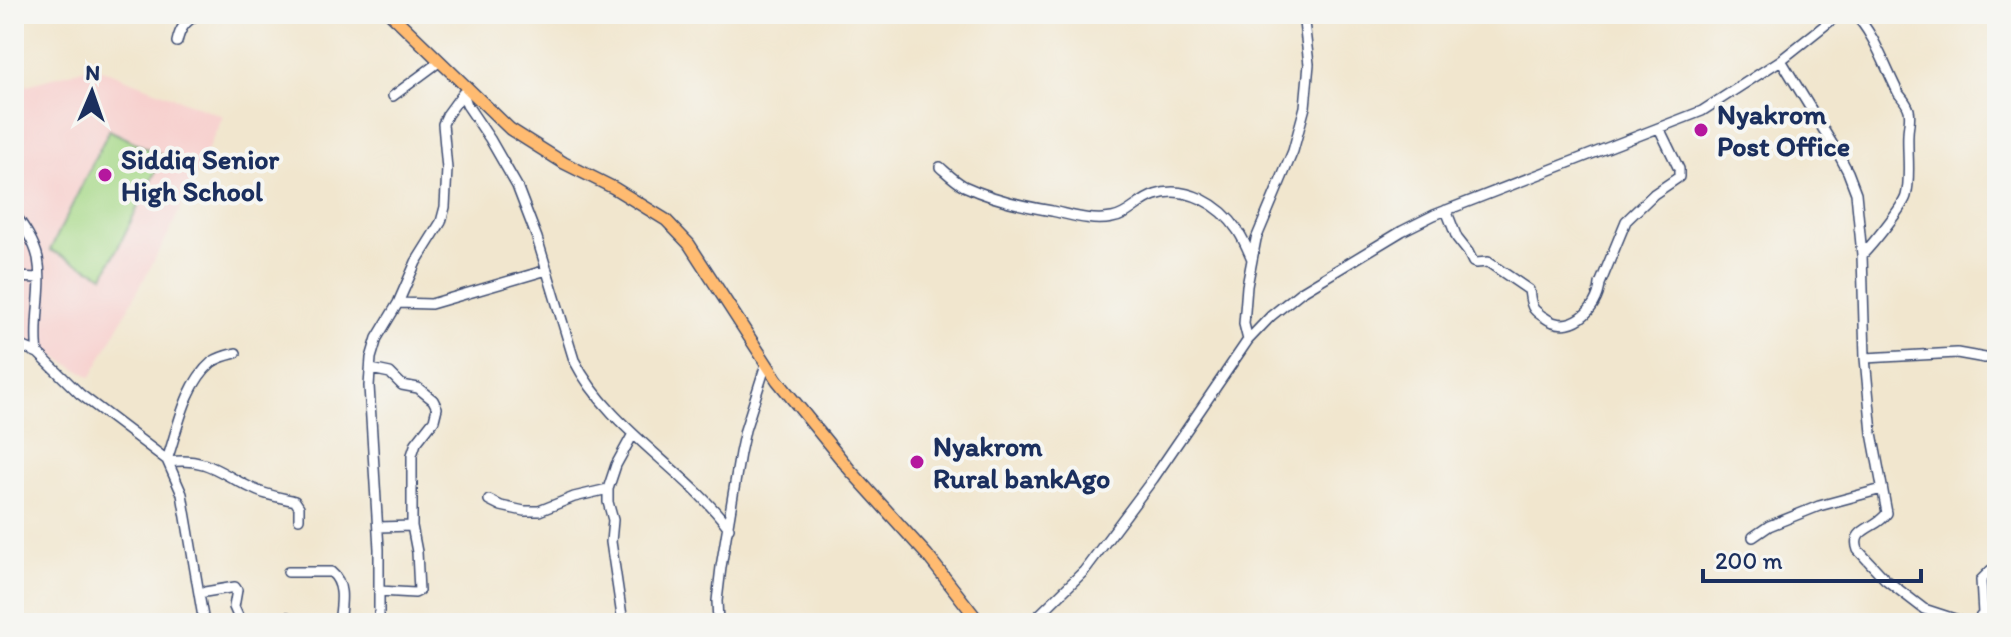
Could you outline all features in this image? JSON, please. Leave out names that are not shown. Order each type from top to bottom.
[{"type":"main road","points":[[391,14],[464,90],[510,129],[666,220],[689,244],[766,364],[833,450],[927,555],[977,620]]},
{"type":"street","points":[[177,42],[180,29],[198,14]]},
{"type":"street","points":[[1248,340],[1244,324],[1247,286],[1256,239],[1293,151],[1305,107],[1309,64],[1303,14]]},
{"type":"street","points":[[1031,623],[1084,571],[1153,479],[1248,340],[1301,292],[1402,231],[1446,210],[1702,111],[1781,60],[1839,14]]},
{"type":"street","points":[[1854,14],[1887,66],[1908,106],[1910,118],[1906,196],[1862,255]]},
{"type":"street","points":[[1781,60],[1848,172],[1856,193],[1872,433],[1887,513],[1879,523],[1860,533],[1855,544],[1885,579],[1924,609],[1967,623]]},
{"type":"street","points":[[393,96],[439,62]]},
{"type":"street","points":[[464,90],[467,105],[517,186],[574,360],[583,378],[633,434],[716,511],[729,528]]},
{"type":"street","points":[[379,623],[379,527],[369,386],[371,358],[377,338],[398,303],[416,262],[441,222],[447,169],[443,124],[464,90]]},
{"type":"street","points":[[1446,210],[1457,238],[1473,262],[1488,262],[1529,290],[1533,308],[1549,321],[1576,321],[1586,314],[1599,296],[1600,284],[1626,221],[1654,194],[1679,177],[1679,169],[1659,128]]},
{"type":"street","points":[[940,167],[963,185],[1005,202],[1077,217],[1117,218],[1154,195],[1172,191],[1191,194],[1224,214],[1238,231],[1252,259]]},
{"type":"street","points":[[14,213],[29,234],[38,258],[38,353]]},
{"type":"street","points":[[398,303],[431,304],[547,270]]},
{"type":"street","points":[[14,277],[39,278]]},
{"type":"street","points":[[14,343],[38,353],[80,394],[168,461],[182,494],[204,623]]},
{"type":"street","points":[[168,461],[184,409],[198,378],[213,362],[236,353]]},
{"type":"street","points":[[1865,358],[1957,353],[1985,358]]},
{"type":"street","points":[[718,623],[718,590],[745,430],[766,364]]},
{"type":"street","points":[[371,369],[390,373],[402,385],[418,388],[433,400],[437,408],[431,424],[413,449],[412,526],[419,591],[379,591]]},
{"type":"street","points":[[623,623],[611,542],[613,520],[608,489],[616,465],[633,434]]},
{"type":"street","points":[[168,461],[209,465],[260,492],[295,501],[299,507],[299,519]]},
{"type":"street","points":[[489,500],[501,506],[539,511],[574,497],[608,489]]},
{"type":"street","points":[[1753,537],[1769,526],[1819,506],[1882,489]]},
{"type":"street","points":[[379,527],[412,526]]},
{"type":"street","points":[[1983,614],[1981,580],[1997,567]]},
{"type":"street","points":[[288,572],[331,572],[335,575],[341,586],[339,623]]},
{"type":"street","points":[[199,593],[235,587],[234,607],[241,623]]},
{"type":"street","points":[[1975,623],[1983,614],[1997,611]]},
{"type":"street","points":[[950,623],[977,620]]},
{"type":"shaded area","name":"Siddiq Senior High School","points":[[93,66],[223,116],[169,233],[91,377],[45,351],[14,340],[14,89]]},
{"type":"green space","points":[[109,130],[163,156],[104,276],[50,250]]},
{"type":"place","name":"Nyakrom Post Office","points":[[1701,130]]},
{"type":"place","name":"Siddiq Senior High School","points":[[105,175]]},
{"type":"place","name":"Nyakrom Rural bankAgo","points":[[917,462]]}]
